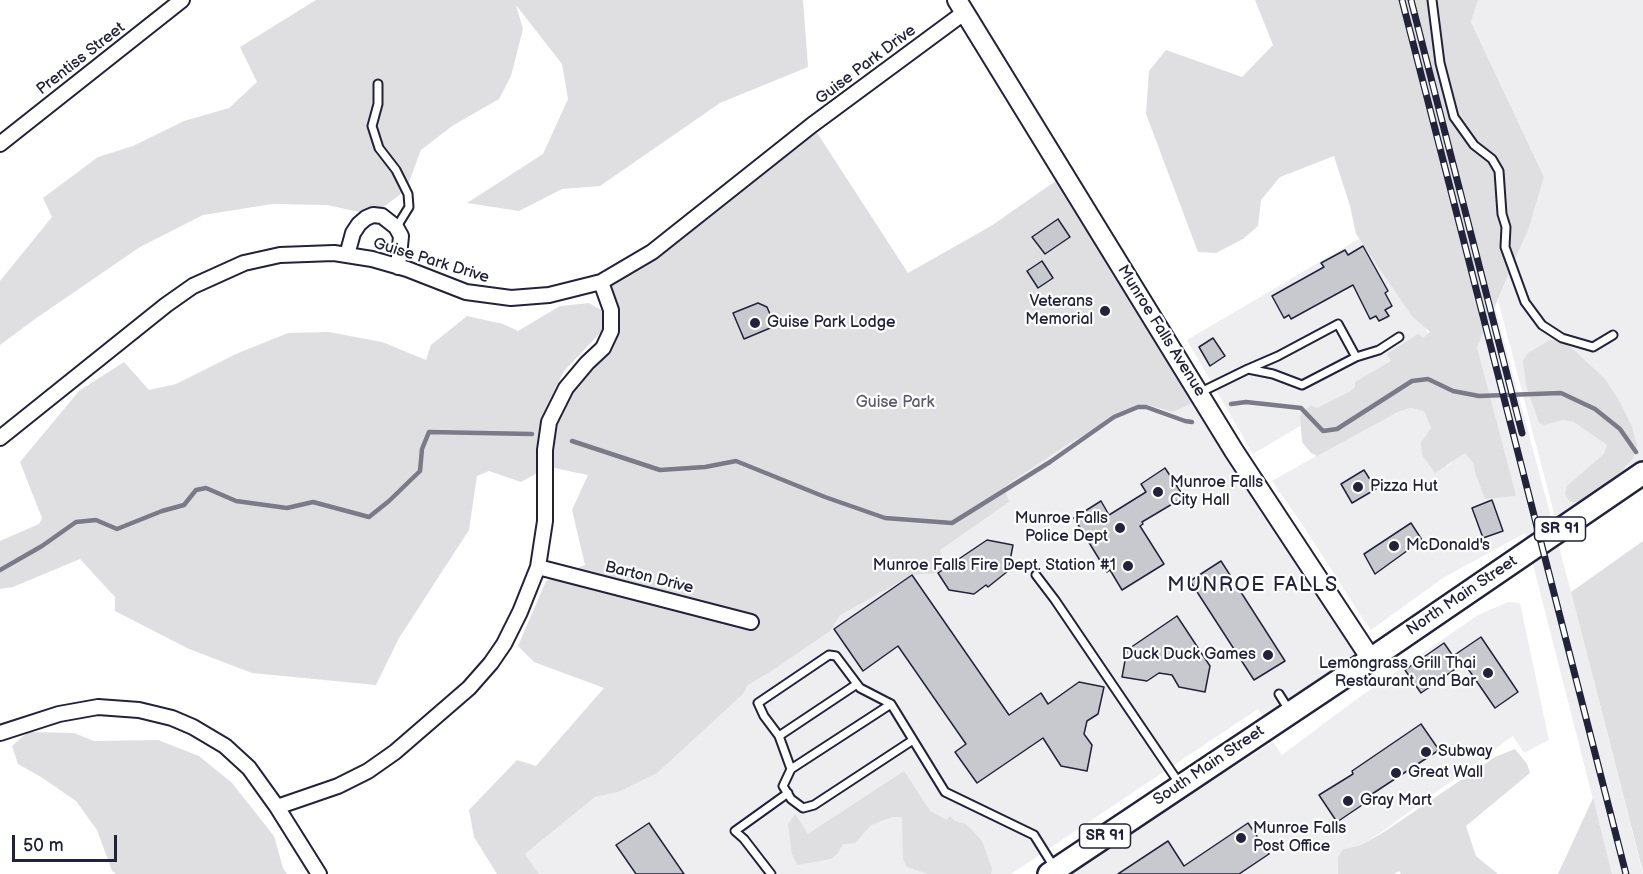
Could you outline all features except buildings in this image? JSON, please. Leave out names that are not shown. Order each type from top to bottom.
[{"type":"main road","name":"North Main Street","points":[[1371,659],[1643,473]]},
{"type":"main road","name":"South Main Street","points":[[1054,873],[1181,785],[1371,659]]},
{"type":"street","name":"Prentiss Street","points":[[0,144],[183,0]]},
{"type":"street","name":"Guise Park Drive","points":[[0,438],[193,286],[244,263],[267,257],[305,253],[347,255],[398,267],[453,288],[493,297],[549,296],[601,282],[652,252],[961,6]]},
{"type":"street","name":"Munroe Falls Avenue","points":[[961,6],[1295,546],[1371,659]]},
{"type":"street","points":[[347,255],[353,233],[366,218],[374,215],[382,216],[396,228],[401,236],[398,267]]},
{"type":"street","points":[[277,807],[338,786],[368,771],[395,752],[454,704],[491,663],[504,644],[538,567],[545,521],[545,450],[549,422],[566,388],[603,348],[611,331],[611,310],[601,282]]},
{"type":"street","name":"Barton Drive","points":[[538,567],[751,622]]},
{"type":"street","points":[[0,733],[59,714],[98,707],[123,707],[160,714],[194,727],[225,746],[249,768],[277,807],[319,874]]},
{"type":"lane","points":[[1432,0],[1440,63],[1454,117],[1467,137],[1492,159],[1499,171],[1502,214],[1506,228],[1505,247],[1525,302],[1542,325],[1562,338],[1593,347],[1613,335]]},
{"type":"lane","points":[[378,84],[378,104],[372,126],[380,148],[396,170],[408,194],[409,207],[396,228]]},
{"type":"lane","points":[[1199,393],[1278,356],[1338,324],[1356,357]]},
{"type":"lane","points":[[1248,369],[1273,374],[1302,385],[1356,357],[1378,350],[1399,337]]},
{"type":"lane","points":[[1036,575],[1181,785]]},
{"type":"lane","points":[[791,769],[779,736],[758,706],[759,701],[832,654],[843,664],[860,688],[891,704],[945,792],[1034,835],[1054,873]]},
{"type":"lane","points":[[779,736],[857,684]]},
{"type":"lane","points":[[1279,694],[1290,712]]},
{"type":"lane","points":[[891,704],[791,769],[783,786],[791,799],[803,808],[808,808],[913,740]]},
{"type":"lane","points":[[771,874],[735,831],[788,793]]},
{"type":"shaded area","points":[[1478,0],[1643,0],[1643,461],[1556,521],[1498,300],[1529,228],[1544,177],[1471,22]]},
{"type":"shaded area","points":[[1451,143],[1571,592],[1643,874],[1612,874],[1525,533],[1443,578],[1371,630],[1272,481],[1383,418],[1410,408],[1424,411],[1431,428],[1421,442],[1447,466],[1465,452],[1473,463],[1485,499],[1515,496],[1427,150]]},
{"type":"shaded area","points":[[1374,230],[1435,346],[1253,454],[1187,340]]},
{"type":"shaded area","points":[[1199,401],[1371,659],[1269,726],[1258,709],[1011,874],[539,874],[525,854],[595,797],[618,792],[743,694],[748,685],[767,674],[822,615],[1008,503],[1004,487],[1114,417],[1147,405],[1173,412]]},
{"type":"shaded area","points":[[1508,602],[1520,603],[1549,740],[1524,753],[1513,736],[1380,833],[1359,846],[1343,849],[1338,857],[1338,874],[1071,874],[1075,869],[1273,742],[1282,755],[1361,696],[1478,615]]},
{"type":"green space","points":[[316,0],[803,0],[808,67],[720,103],[600,186],[562,189],[519,211],[467,203],[543,154],[568,99],[562,64],[516,5],[523,29],[511,76],[499,99],[452,126],[421,150],[406,190],[373,215],[327,205],[272,204],[203,215],[140,247],[0,345],[0,281],[52,217],[43,198],[98,157],[133,146],[184,121],[229,108],[257,82],[240,47]]},
{"type":"green space","points":[[1255,0],[1478,0],[1471,22],[1544,177],[1529,228],[1477,347],[1516,496],[1485,499],[1473,463],[1465,453],[1435,473],[1422,455],[1421,442],[1431,428],[1424,411],[1410,408],[1396,413],[1317,456],[1311,453],[1302,442],[1300,415],[1311,405],[1317,408],[1349,392],[1355,387],[1355,382],[1391,361],[1387,354],[1418,334],[1423,338],[1430,332],[1412,316],[1356,234],[1350,206],[1334,156],[1280,177],[1261,200],[1258,226],[1243,239],[1216,253],[1198,252],[1146,114],[1149,71],[1166,50],[1242,77],[1273,45]]},
{"type":"green space","name":"Guise Park","points":[[812,125],[908,273],[991,226],[1060,178],[1203,399],[1173,412],[1147,405],[1114,417],[1004,487],[1009,502],[940,550],[946,567],[938,573],[912,575],[840,615],[830,631],[748,685],[743,694],[657,773],[618,792],[595,797],[525,854],[539,874],[497,874],[474,837],[469,810],[517,760],[536,766],[604,688],[534,662],[518,646],[546,581],[585,565],[572,510],[588,475],[545,466],[549,422],[611,331],[601,282]]},
{"type":"green space","points":[[589,303],[605,312],[603,330],[564,371],[540,420],[537,473],[521,482],[489,471],[477,476],[469,530],[399,638],[376,685],[252,673],[189,649],[115,611],[115,597],[80,559],[13,587],[0,589],[0,541],[39,524],[42,518],[20,462],[79,391],[124,362],[149,390],[176,384],[236,354],[288,333],[329,332],[382,342],[426,360],[431,345],[467,316],[503,324],[518,331],[560,306]]},
{"type":"green space","points":[[1550,340],[1564,341],[1604,378],[1619,400],[1632,427],[1637,446],[1633,458],[1611,483],[1577,502],[1570,502],[1565,494],[1567,486],[1604,454],[1607,445],[1574,422],[1563,420],[1544,425],[1539,423],[1526,385],[1523,361],[1528,353]]},
{"type":"green space","points":[[1643,541],[1643,872],[1571,592]]},
{"type":"green space","points":[[28,732],[74,733],[94,741],[158,740],[199,756],[232,783],[274,836],[283,868],[287,874],[116,874],[112,871],[97,830],[76,801],[18,764],[12,746]]},
{"type":"green space","points":[[1515,749],[1527,764],[1530,773],[1466,826],[1476,856],[1498,874],[1401,874],[1399,871],[1394,874],[1338,874],[1338,857],[1343,849],[1359,846],[1384,832],[1495,757]]},
{"type":"green space","points":[[904,771],[930,811],[947,820],[950,816],[955,821],[966,824],[982,841],[992,869],[991,874],[928,874],[907,867],[903,859],[902,817],[892,817],[871,825],[855,843],[843,844],[831,859],[797,865],[792,854],[788,824],[795,814],[808,834]]},
{"type":"green space","points":[[1593,798],[1612,874],[1558,874]]},
{"type":"waterway","points":[[1231,404],[1246,402],[1301,408],[1323,431],[1337,429],[1412,381],[1428,379],[1453,391],[1479,396],[1561,393],[1595,409],[1620,429],[1636,452]]},
{"type":"waterway","points":[[572,441],[660,470],[705,467],[736,461],[825,497],[885,518],[952,523],[1050,462],[1114,417],[1138,407],[1146,407],[1192,422]]},
{"type":"waterway","points":[[0,570],[42,546],[76,522],[96,520],[117,529],[184,505],[196,490],[206,488],[236,501],[287,508],[313,502],[369,517],[420,471],[422,449],[429,432],[532,434]]},
{"type":"railway","points":[[1402,0],[1626,874]]},
{"type":"railway","points":[[1411,0],[1522,433]]},
{"type":"place","name":"Veterans Memorial","points":[[1105,311]]},
{"type":"place","name":"Guise Park Lodge","points":[[755,323]]},
{"type":"place","name":"Pizza Hut","points":[[1358,487]]},
{"type":"place","name":"Munroe Falls City Hall","points":[[1158,492]]},
{"type":"place","name":"Munroe Falls Police Dept","points":[[1120,528]]},
{"type":"place","name":"McDonald's","points":[[1394,546]]},
{"type":"place","name":"Munroe Falls Fire Dept. Station #1","points":[[1128,566]]},
{"type":"place","name":"Duck Duck Games","points":[[1268,655]]},
{"type":"place","name":"Lemongrass Grill Thai Restaurant and Bar","points":[[1488,673]]},
{"type":"place","name":"Subway","points":[[1426,752]]},
{"type":"place","name":"Great Wall","points":[[1396,773]]},
{"type":"place","name":"Gray Mart","points":[[1348,801]]},
{"type":"place","name":"Munroe Falls Post Office","points":[[1241,838]]},
{"type":"district","name":"MUNROE FALLS","points":[[1253,586]]}]
